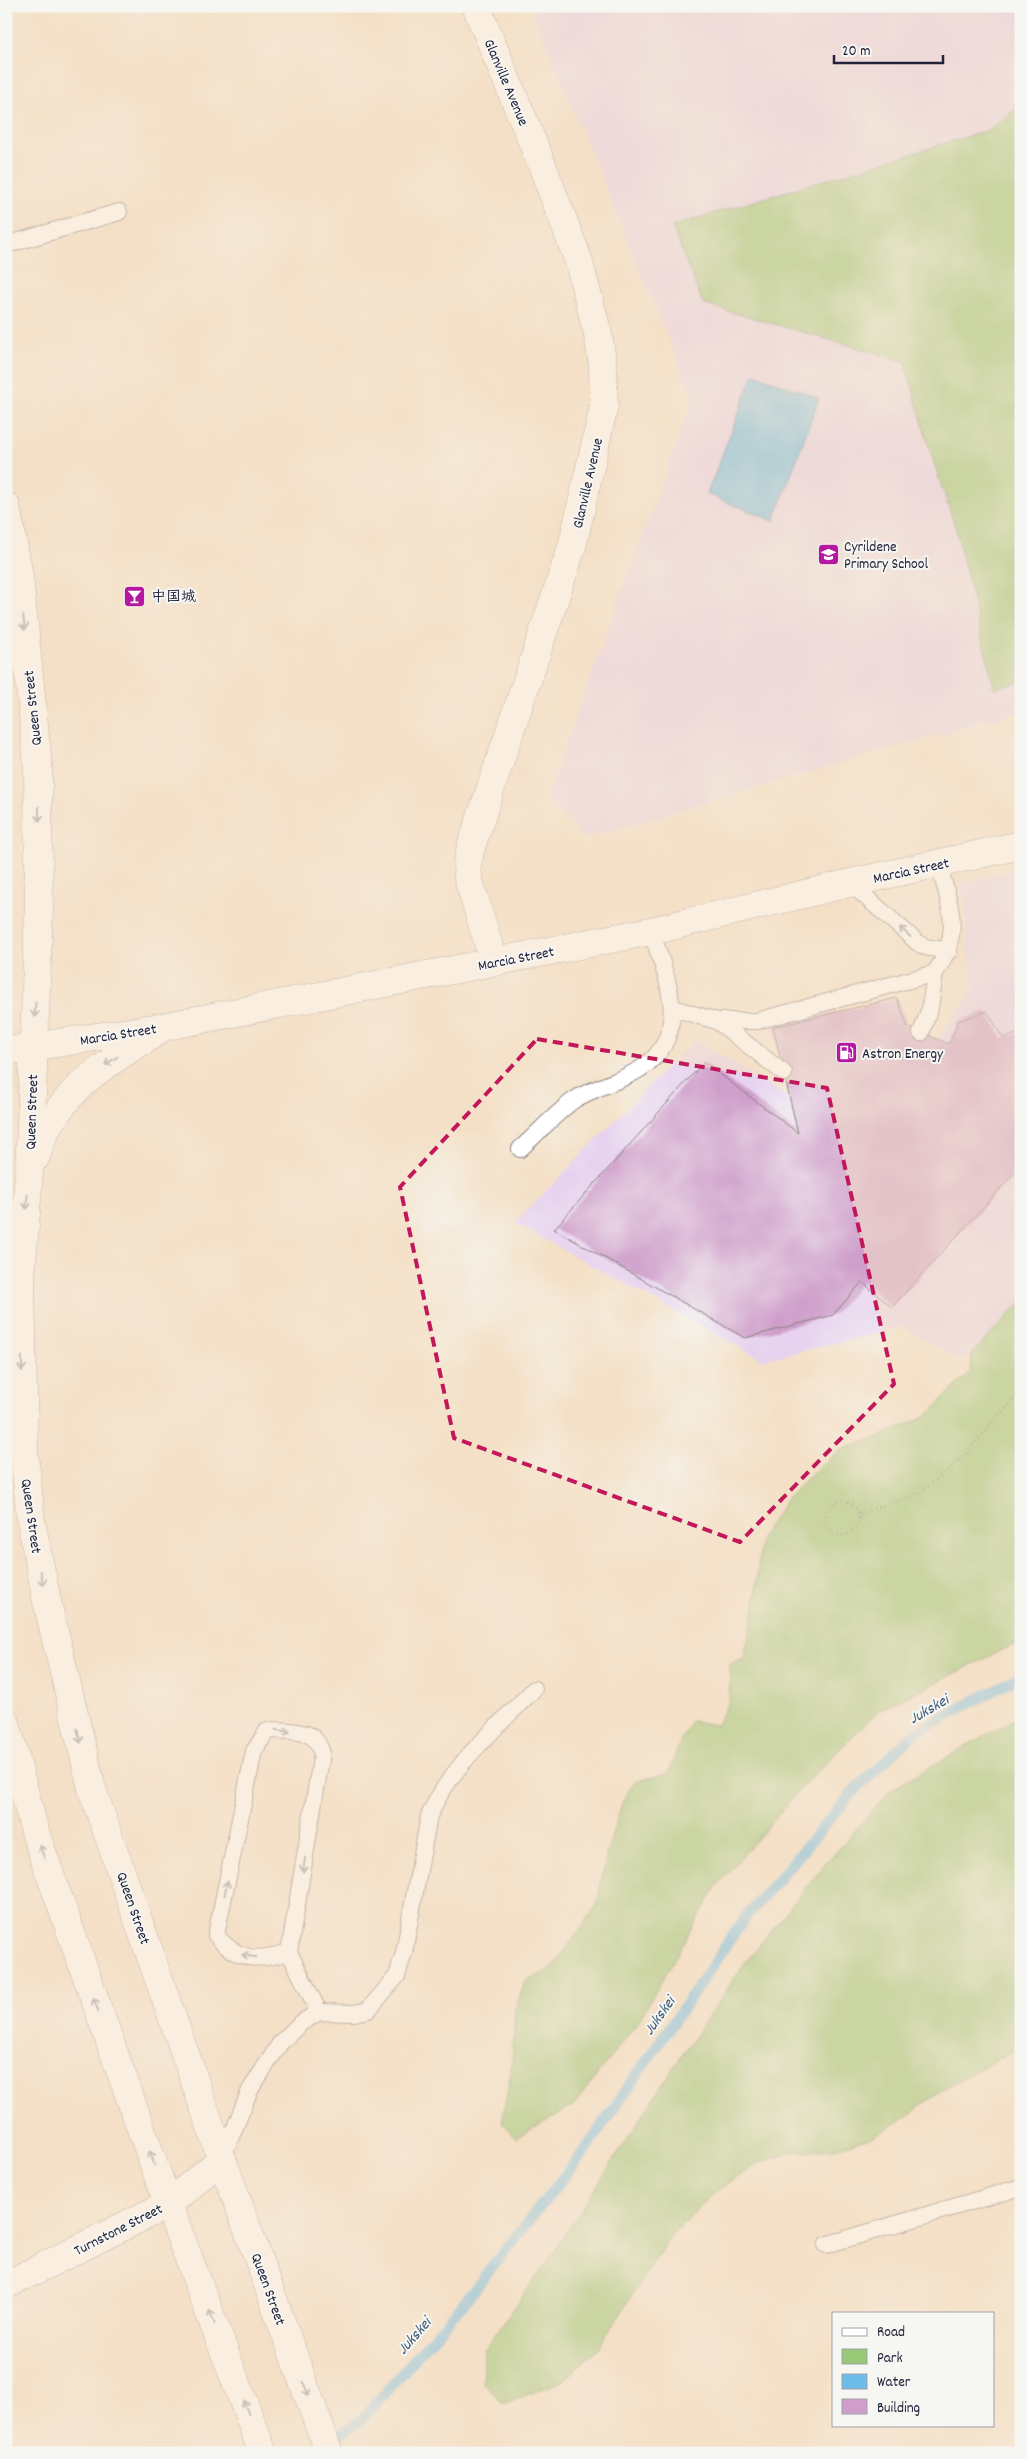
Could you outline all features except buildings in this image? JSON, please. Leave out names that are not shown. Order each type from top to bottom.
[{"type":"main road","name":"Glanville Avenue","points":[[476,6],[542,165],[578,259],[598,334],[603,367],[604,406],[572,547],[470,847],[467,865],[468,878],[494,962]]},
{"type":"main road","name":"Queen Street","points":[[6,506],[19,576],[38,765],[39,909],[29,1173],[21,1286],[24,1452],[31,1522],[48,1606],[92,1789],[222,2159],[329,2453]]},
{"type":"main road","name":"Marcia Street","points":[[6,1051],[167,1026],[651,931],[850,883],[1021,845]]},
{"type":"main road","points":[[29,1173],[50,1123],[70,1095],[92,1073],[167,1026]]},
{"type":"main road","points":[[6,1723],[36,1835],[168,2204],[262,2453]]},
{"type":"main road","name":"Turnstone Street","points":[[6,2285],[168,2204],[222,2159]]},
{"type":"lane","points":[[6,245],[119,212]]},
{"type":"lane","points":[[921,1033],[930,1008],[935,973],[949,951],[952,934],[952,916],[939,864]]},
{"type":"lane","points":[[850,883],[918,943],[925,947],[949,951]]},
{"type":"lane","points":[[520,1148],[574,1100],[640,1069],[656,1054],[667,1039],[673,1008],[669,983],[651,931]]},
{"type":"lane","points":[[673,1008],[717,1021],[757,1021],[935,973]]},
{"type":"lane","points":[[717,1021],[784,1073]]},
{"type":"lane","points":[[222,2159],[250,2090],[268,2061],[290,2032],[319,2012],[354,2013],[368,2010],[397,1976],[404,1952],[429,1816],[435,1802],[456,1771],[534,1689]]},
{"type":"lane","points":[[289,1952],[267,1958],[244,1956],[225,1947],[216,1935],[254,1751],[267,1731],[275,1729],[311,1736],[320,1746],[322,1754],[289,1952],[319,2012]]},
{"type":"lane","points":[[826,2245],[1021,2187]]},
{"type":"path","points":[[859,1514],[920,1493],[958,1462],[1021,1390]]},
{"type":"path","points":[[841,1501],[852,1505],[859,1514],[855,1530],[845,1536],[834,1534],[824,1522],[824,1516],[830,1505],[841,1501]]},
{"type":"highlighted area","points":[[537,1039],[827,1088],[894,1384],[740,1542],[454,1438],[400,1187]]},
{"type":"shaded area","name":"Cyrildene Primary School","points":[[530,6],[1021,6],[1021,711],[584,838],[546,798],[693,398]]},
{"type":"shaded area","points":[[1021,870],[1021,1302],[964,1362],[903,1327],[763,1360],[515,1223],[695,1039],[860,1143],[973,991],[962,883]]},
{"type":"green space","points":[[1021,106],[1021,681],[994,688],[955,526],[932,457],[905,361],[703,304],[672,226],[986,131]]},
{"type":"green space","points":[[1021,1302],[1021,1641],[879,1710],[802,1787],[716,1887],[639,2020],[574,2105],[516,2138],[502,2122],[512,2064],[515,2010],[525,1982],[553,1968],[597,1905],[607,1852],[623,1800],[635,1781],[668,1774],[681,1740],[691,1721],[717,1725],[729,1701],[730,1664],[744,1659],[755,1606],[761,1538],[788,1497],[818,1468],[844,1448],[880,1436],[925,1417],[971,1371],[972,1354]]},
{"type":"green space","points":[[1021,1717],[1021,2046],[940,2091],[907,2117],[870,2138],[832,2149],[793,2152],[758,2163],[713,2194],[669,2238],[598,2348],[562,2381],[504,2404],[483,2382],[484,2350],[550,2258],[674,2067],[745,1963],[821,1869],[891,1790],[973,1742]]},
{"type":"water","points":[[754,374],[819,398],[774,521],[707,494]]},
{"type":"waterway","name":"Jukskei","points":[[326,2446],[362,2419],[460,2307],[583,2153],[745,1918],[854,1791],[916,1732],[1021,1676]]},
{"type":"place","name":"Cyrildene Primary School","points":[[828,555]]},
{"type":"place","name":"中国城","points":[[135,596]]},
{"type":"place","name":"Astron Energy","points":[[846,1053]]}]
